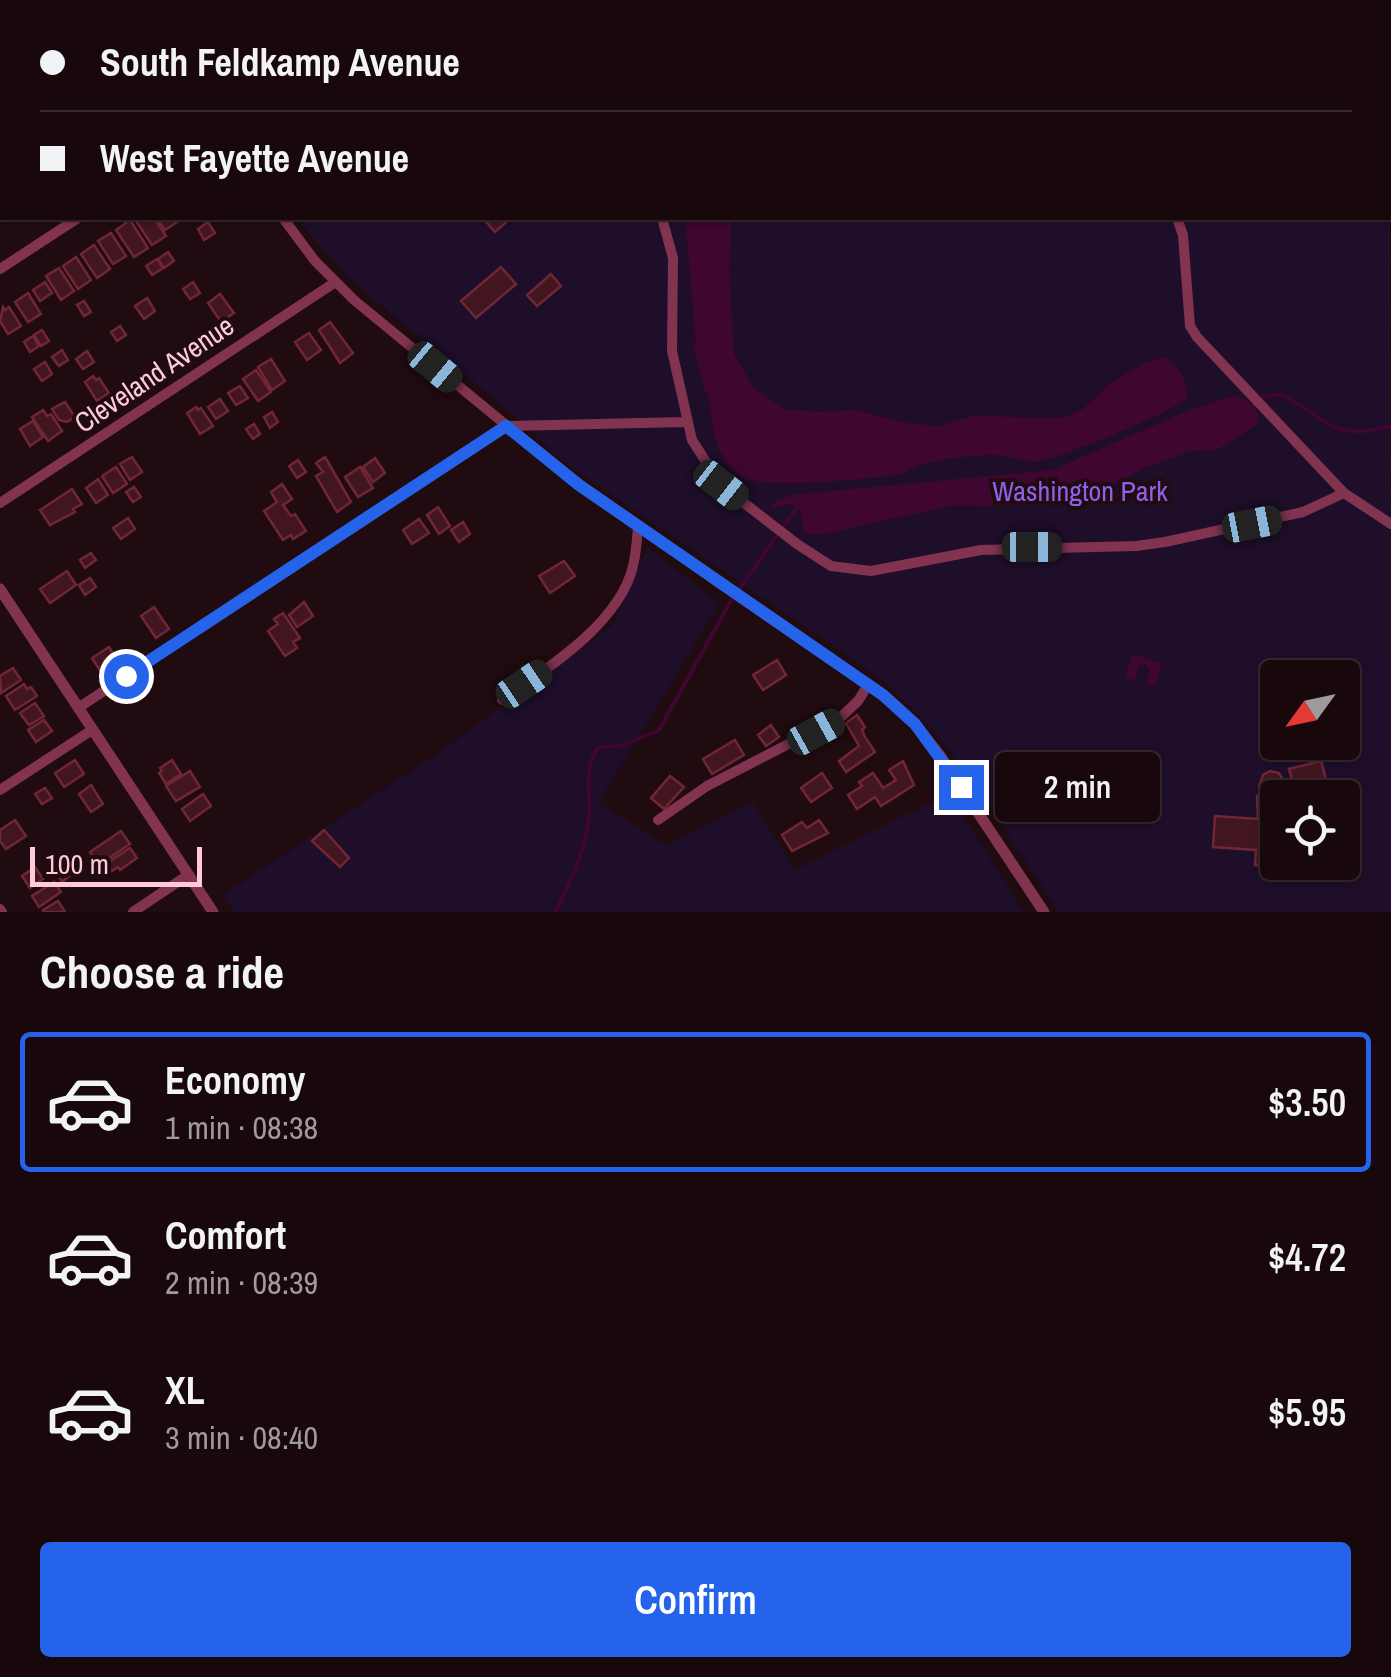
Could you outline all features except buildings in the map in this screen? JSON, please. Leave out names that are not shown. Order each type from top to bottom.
[{"type":"street","points":[[0,269],[75,220]]},
{"type":"street","points":[[283,220],[334,283],[579,485],[898,707],[941,757],[1044,912]]},
{"type":"street","points":[[663,220],[673,258],[672,351],[685,422],[701,459],[714,478],[786,536],[831,566],[871,571],[981,550],[1165,542],[1303,512],[1344,493]]},
{"type":"street","points":[[1178,220],[1184,235],[1190,326],[1344,493],[1391,524]]},
{"type":"street","name":"Cleveland Avenue","points":[[0,503],[334,283]]},
{"type":"street","points":[[78,708],[506,426],[685,422]]},
{"type":"street","points":[[502,700],[607,617],[633,569],[638,526]]},
{"type":"street","points":[[0,589],[213,912]]},
{"type":"street","points":[[658,820],[707,786],[841,718],[858,702],[868,684]]},
{"type":"street","points":[[0,790],[92,730]]},
{"type":"street","points":[[133,912],[188,875]]},
{"type":"green space","name":"Washington Park","points":[[298,220],[1390,220],[1391,912],[1059,912],[954,757],[905,701],[877,676],[561,460],[517,418],[348,278]]},
{"type":"green space","points":[[648,547],[719,604],[598,803],[667,845],[752,801],[795,870],[949,794],[1024,912],[234,912],[223,895],[437,754],[612,626]]},
{"type":"shaded area","points":[[685,220],[732,220],[729,267],[734,354],[754,388],[784,409],[856,410],[938,426],[973,416],[1061,418],[1083,409],[1109,384],[1146,362],[1166,357],[1182,375],[1187,399],[1115,434],[1039,461],[987,455],[934,461],[899,474],[866,478],[759,482],[736,472],[721,453],[693,345],[696,344]]},
{"type":"shaded area","points":[[1234,396],[1245,399],[1259,414],[1257,425],[1217,450],[1191,451],[1142,469],[1102,491],[1059,502],[954,505],[819,535],[805,534],[796,506],[774,509],[772,505],[798,494],[1052,470],[1189,410]]},
{"type":"shaded area","points":[[1132,654],[1162,663],[1155,686],[1146,684],[1150,670],[1144,663],[1139,666],[1135,680],[1125,678]]},
{"type":"waterway","points":[[1252,407],[1263,397],[1279,394],[1341,429],[1391,426]]},
{"type":"waterway","points":[[555,912],[583,848],[589,813],[590,766],[598,748],[623,745],[659,730],[729,604],[797,507]]},
{"type":"route","points":[[126,676],[506,426],[579,485],[883,695],[915,724],[961,787]]}]
